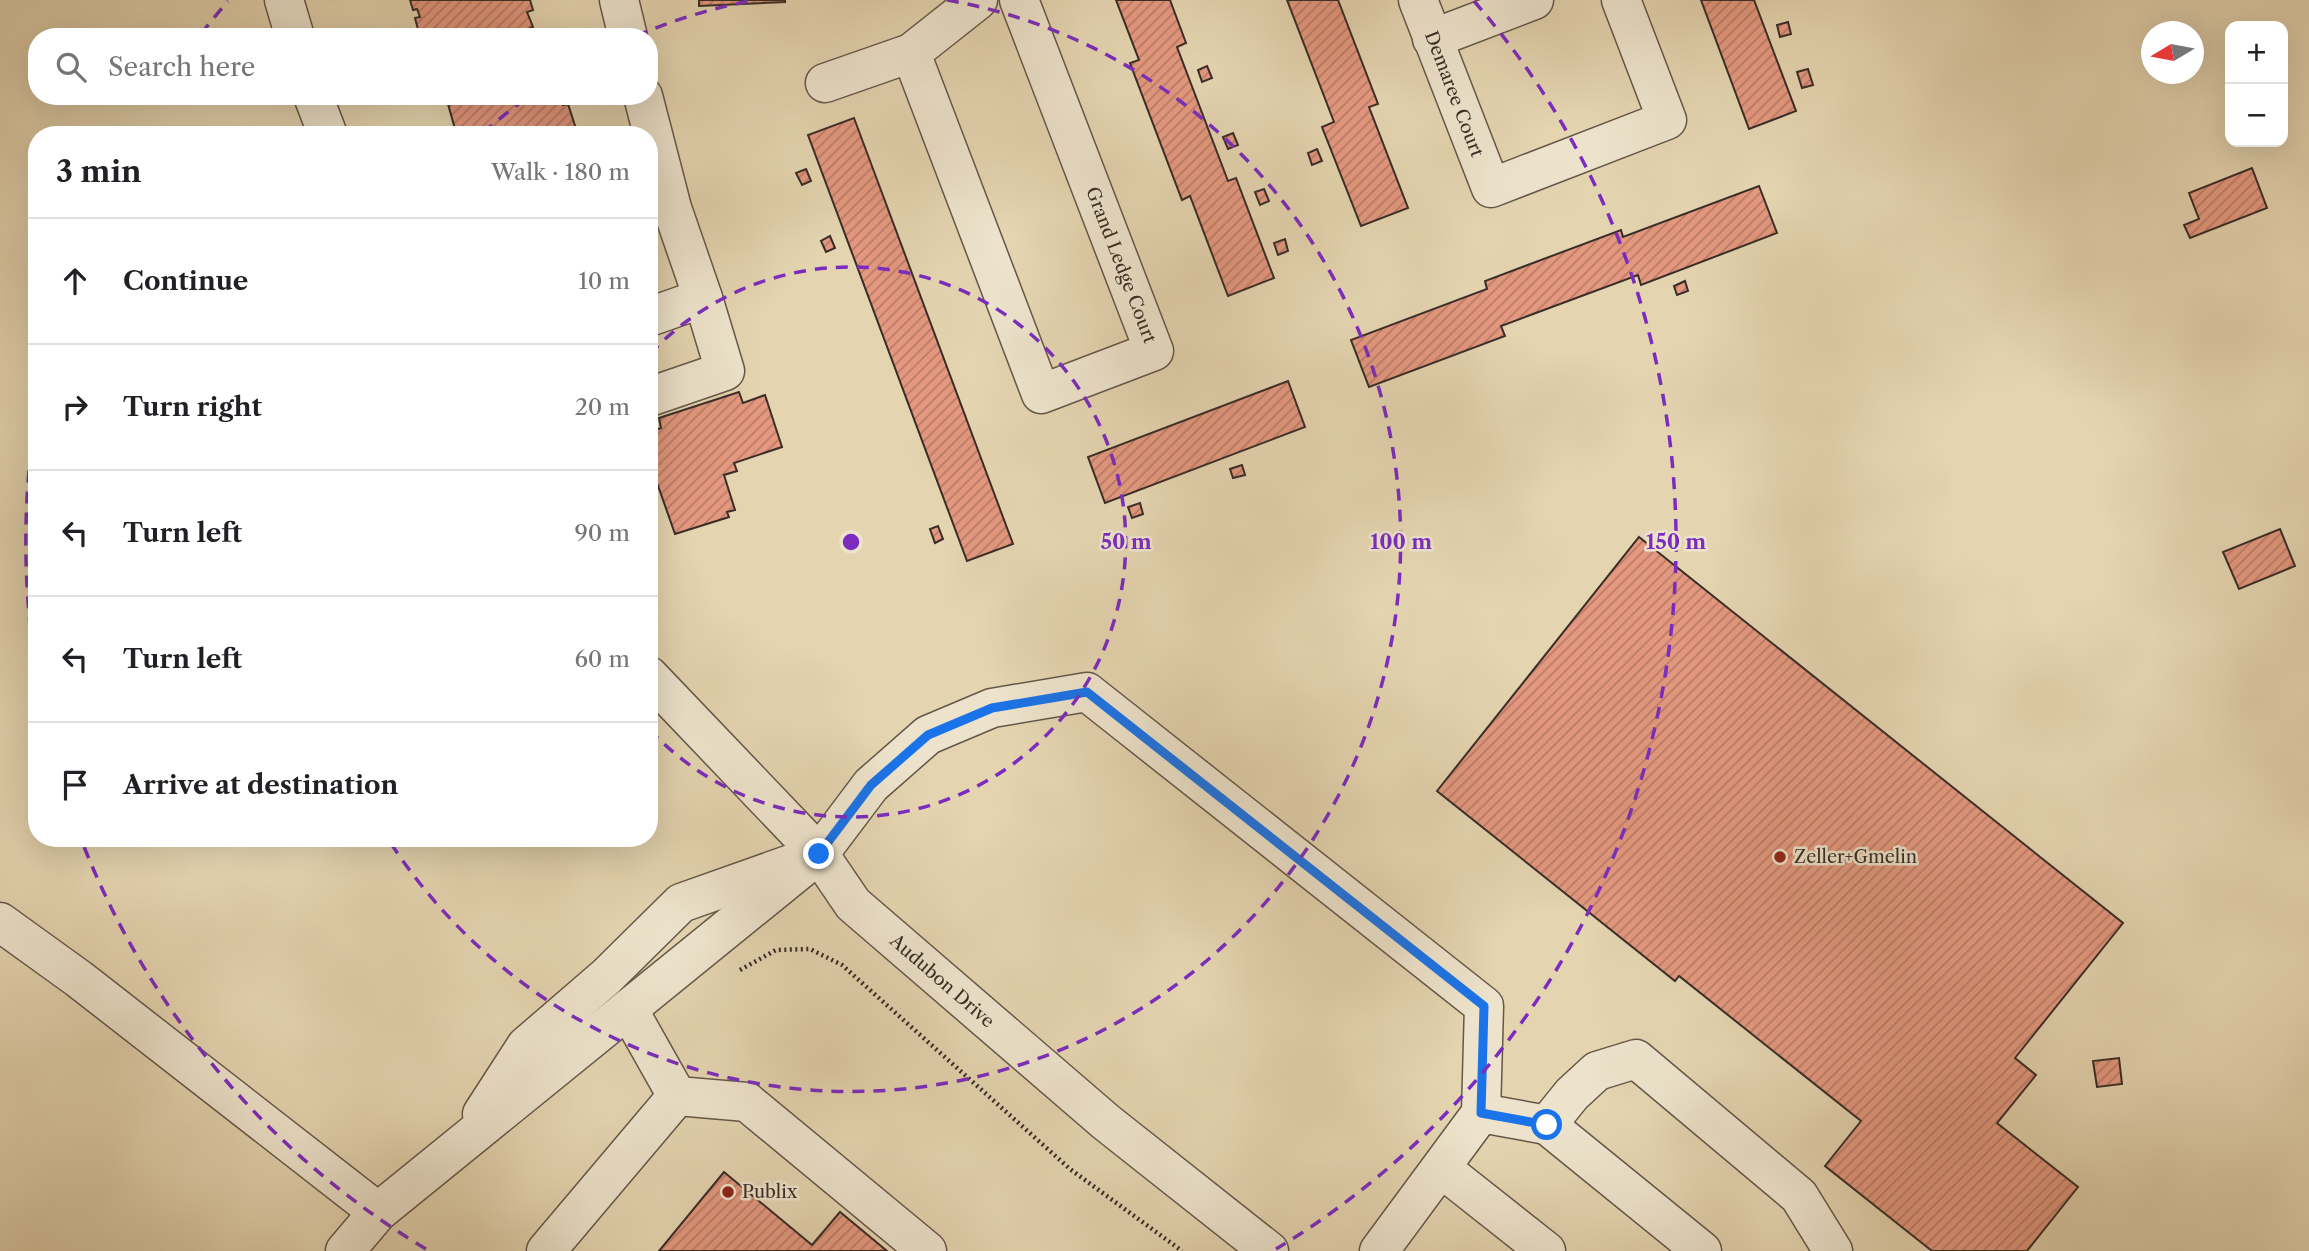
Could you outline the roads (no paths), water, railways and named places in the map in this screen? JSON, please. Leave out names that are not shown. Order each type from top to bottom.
[{"type":"street","points":[[284,0],[292,28]]},
{"type":"street","points":[[619,0],[626,28]]},
{"type":"street","points":[[825,83],[911,53],[978,0]]},
{"type":"street","name":"Grand Ledge Court","points":[[911,53],[1041,394],[1154,351],[1020,0]]},
{"type":"street","name":"Demaree Court","points":[[1418,0],[1491,188],[1667,120],[1621,0]]},
{"type":"street","points":[[1432,39],[1534,0]]},
{"type":"street","points":[[316,105],[325,126]]},
{"type":"street","points":[[644,105],[647,126]]},
{"type":"street","points":[[658,215],[703,298],[724,371],[658,394]]},
{"type":"street","points":[[658,314],[703,298]]},
{"type":"street","name":"Audubon Drive","points":[[658,685],[819,854],[853,904],[1106,1122],[1262,1248]]},
{"type":"street","points":[[345,1251],[378,1212],[819,854],[871,785],[928,735],[992,708],[1087,692],[1484,1006],[1481,1113],[1379,1251]]},
{"type":"street","points":[[464,1142],[526,1045],[606,976],[681,903],[819,854]]},
{"type":"street","points":[[0,922],[79,979],[378,1212]]},
{"type":"street","points":[[628,1009],[677,1096]]},
{"type":"street","points":[[1547,1125],[1572,1094],[1597,1071],[1636,1059],[1798,1196],[1833,1251]]},
{"type":"street","points":[[546,1251],[677,1096]]},
{"type":"street","points":[[677,1096],[747,1102],[927,1251]]},
{"type":"street","points":[[1481,1113],[1547,1125],[1702,1251]]},
{"type":"street","points":[[1441,1168],[1546,1251]]},
{"type":"place","name":"Zeller+Gmelin","points":[[1780,857]]},
{"type":"place","name":"Publix","points":[[728,1192]]}]
